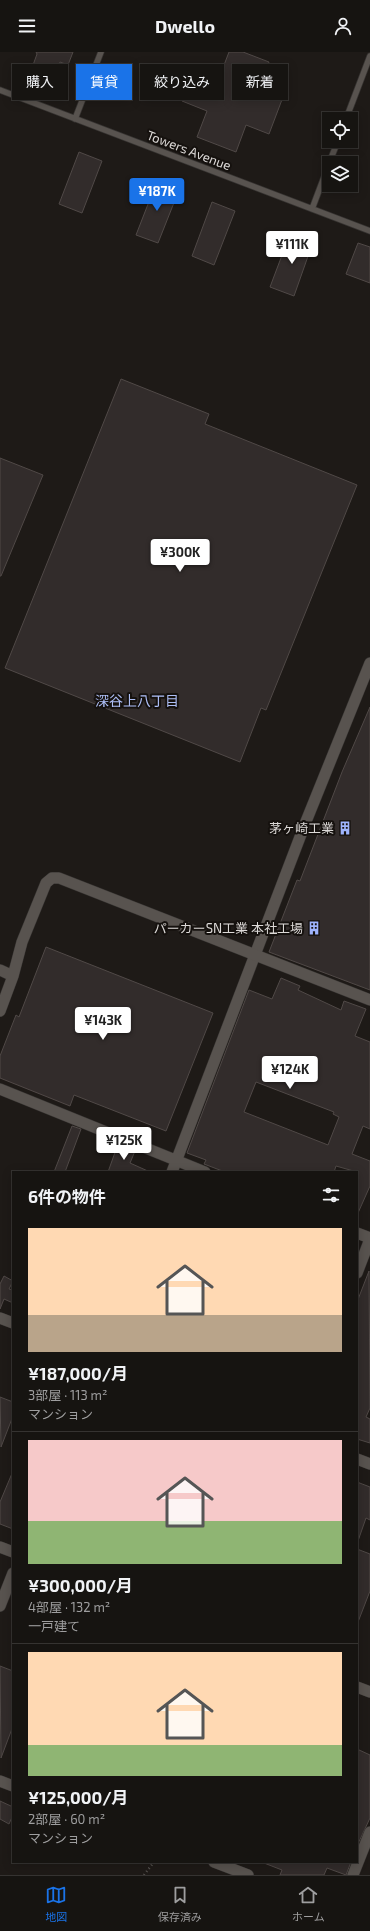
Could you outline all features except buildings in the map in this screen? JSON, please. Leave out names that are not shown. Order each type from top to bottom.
[{"type":"street","points":[[172,1171],[305,824],[370,662]]},
{"type":"street","points":[[0,1010],[13,976],[22,942],[46,883],[52,878],[59,878],[370,1000]]},
{"type":"street","points":[[0,970],[13,976]]},
{"type":"street","points":[[0,1089],[202,1171]]},
{"type":"street","points":[[358,1233],[370,1238],[358,1270]]},
{"type":"street","points":[[0,1318],[12,1323]]},
{"type":"street","points":[[358,1459],[370,1464]]},
{"type":"street","points":[[0,1547],[12,1552]]},
{"type":"street","points":[[0,1606],[12,1576]]},
{"type":"street","points":[[358,1687],[370,1692]]},
{"type":"street","points":[[0,1781],[12,1786]]},
{"type":"street","points":[[358,1862],[370,1832]]},
{"type":"street","points":[[217,1863],[248,1875]]},
{"type":"street","points":[[353,1875],[358,1863]]},
{"type":"lane","points":[[75,119],[101,52]]},
{"type":"lane","points":[[349,112],[370,56]]},
{"type":"lane","name":"Towers Avenue","points":[[0,90],[370,231]]},
{"type":"lane","points":[[312,209],[322,182]]},
{"type":"path","points":[[144,1875],[153,1863]]},
{"type":"place","name":"茅ヶ崎工業","points":[[345,828]]},
{"type":"place","name":"パーカーSN工業 本社工場","points":[[314,928]]},
{"type":"district","name":"深谷上八丁目","points":[[137,701]]}]
